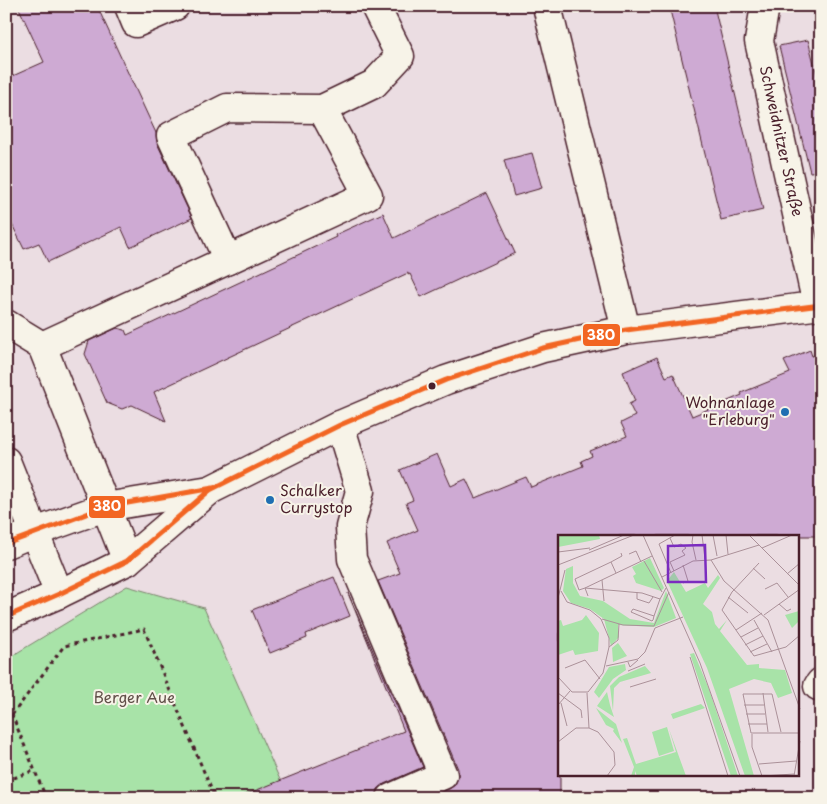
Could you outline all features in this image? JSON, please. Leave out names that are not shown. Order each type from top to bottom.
[{"type":"street","points":[[128,6],[136,23],[175,6]]},
{"type":"street","points":[[228,260],[171,136],[228,108],[322,109],[374,84],[400,56],[375,6]]},
{"type":"street","points":[[547,6],[626,330]]},
{"type":"street","name":"Schweidnitzer Straße","points":[[6,617],[127,561],[210,490],[340,425],[446,380],[544,348],[626,330],[819,305],[759,41],[765,6]]},
{"type":"street","points":[[42,346],[368,195],[322,109]]},
{"type":"street","points":[[6,324],[42,346],[127,561]]},
{"type":"street","points":[[340,425],[360,490],[350,527],[352,559],[444,775],[391,798]]},
{"type":"street","points":[[6,461],[59,594]]},
{"type":"street","name":"Schweidnitzer Straße","points":[[6,544],[105,507],[210,490]]},
{"type":"path","points":[[12,716],[64,646],[144,629],[215,798]]},
{"type":"path","points":[[6,708],[12,716],[46,798]]},
{"type":"path","points":[[6,782],[34,770]]},
{"type":"green space","name":"Berger Aue","points":[[127,586],[204,608],[288,798],[6,798],[6,661]]},
{"type":"building","points":[[18,6],[97,6],[156,133],[157,143],[192,218],[130,247],[121,227],[48,262],[39,243],[24,249],[6,212],[6,79],[44,62]]},
{"type":"building","points":[[669,6],[714,6],[763,210],[721,220]]},
{"type":"building","points":[[808,40],[821,91],[821,171],[810,172],[779,46]]},
{"type":"building","points":[[532,153],[542,188],[514,196],[504,160]]},
{"type":"building","points":[[487,193],[515,253],[421,297],[408,273],[154,392],[166,421],[132,405],[122,409],[107,403],[85,354],[89,341],[117,328],[125,330],[127,335],[383,213],[394,238]]},
{"type":"building","points":[[810,350],[812,356],[821,353],[821,536],[558,535],[558,776],[560,776],[560,798],[430,798],[455,785],[458,769],[378,581],[400,573],[387,543],[418,530],[406,503],[413,500],[400,470],[437,454],[451,486],[466,479],[475,498],[526,477],[531,487],[583,466],[581,461],[592,456],[590,451],[627,436],[621,423],[635,416],[629,404],[635,401],[623,372],[657,357],[666,377],[673,374],[692,416],[790,373],[784,361]]},
{"type":"building","points":[[334,577],[350,616],[306,634],[307,638],[270,653],[252,610]]},
{"type":"building","points":[[348,593],[423,767],[384,784],[378,789],[376,798],[242,798],[242,796],[404,731]]},
{"type":"transit line","name":"380","points":[[6,617],[127,561],[210,490],[340,425],[446,380],[543,348],[626,330],[821,305]]},
{"type":"transit line","name":"380","points":[[6,544],[105,507],[213,488]]},
{"type":"place","name":"Wohnanlage \"Erleburg\"","points":[[785,412]]},
{"type":"place","name":"Schalker Currystop","points":[[270,500]]}]
